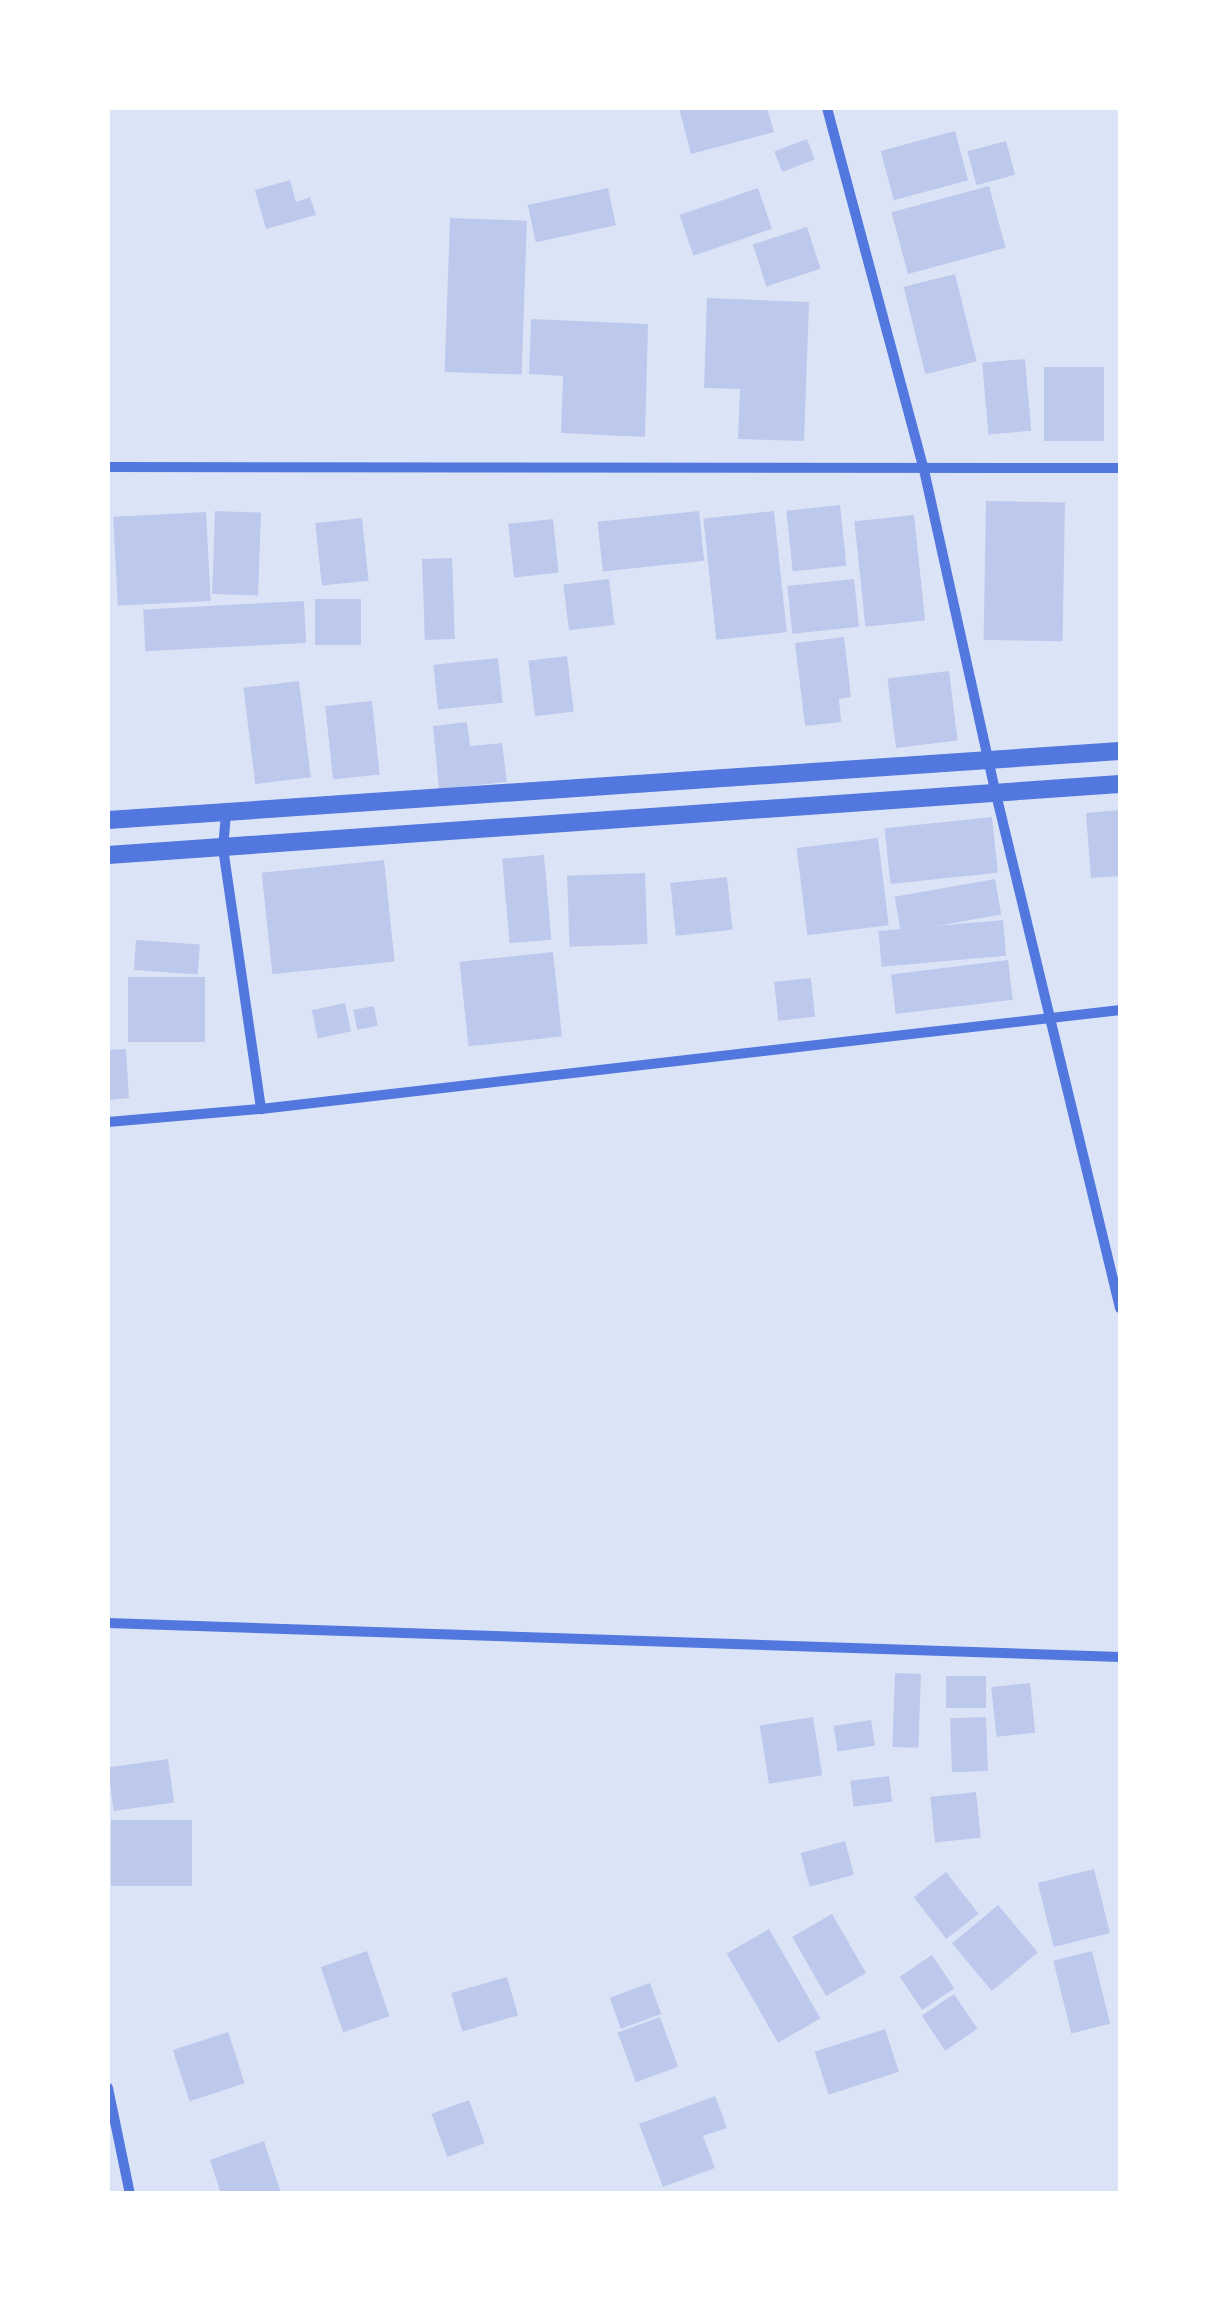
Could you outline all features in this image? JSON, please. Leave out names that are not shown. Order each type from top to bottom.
[{"type":"street","points":[[826,108],[924,470],[992,762],[996,794],[1120,1308]]},
{"type":"street","points":[[108,467],[1120,468]]},
{"type":"street","points":[[108,820],[1120,751]]},
{"type":"street","points":[[108,855],[1120,784]]},
{"type":"street","points":[[226,814],[223,848],[260,1109]]},
{"type":"street","points":[[108,1122],[260,1109],[1049,1015],[1120,1010]]},
{"type":"street","points":[[108,1623],[1120,1657]]},
{"type":"street","points":[[108,2088],[130,2194]]},
{"type":"shaded area","points":[[108,108],[1120,108],[1120,2193],[108,2193]]},
{"type":"building","points":[[679,108],[767,108],[774,132],[691,154]]},
{"type":"building","points":[[955,131],[968,180],[894,200],[881,151]]},
{"type":"building","points":[[807,139],[815,160],[782,172],[774,152]]},
{"type":"building","points":[[1006,141],[1015,175],[976,185],[967,151]]},
{"type":"building","points":[[290,180],[296,202],[310,197],[316,215],[266,229],[255,190]]},
{"type":"building","points":[[989,186],[1006,248],[908,274],[891,212]]},
{"type":"building","points":[[608,188],[616,225],[536,242],[528,205]]},
{"type":"building","points":[[758,188],[772,229],[694,256],[680,215]]},
{"type":"building","points":[[450,218],[527,221],[522,375],[445,372]]},
{"type":"building","points":[[807,227],[821,269],[766,286],[753,245]]},
{"type":"building","points":[[955,274],[977,361],[925,374],[904,287]]},
{"type":"building","points":[[707,298],[809,302],[804,441],[738,439],[740,389],[704,388]]},
{"type":"building","points":[[531,319],[648,324],[645,437],[561,433],[563,376],[529,374]]},
{"type":"building","points":[[1025,359],[1031,431],[988,434],[982,363]]},
{"type":"building","points":[[1044,367],[1104,367],[1104,441],[1044,441]]},
{"type":"building","points":[[986,501],[1065,502],[1063,641],[984,640]]},
{"type":"building","points":[[840,505],[846,566],[793,571],[786,511]]},
{"type":"building","points":[[215,511],[261,513],[258,596],[212,594]]},
{"type":"building","points":[[699,511],[704,561],[603,571],[598,522]]},
{"type":"building","points":[[774,511],[787,632],[716,640],[703,518]]},
{"type":"building","points":[[206,512],[211,601],[118,606],[113,517]]},
{"type":"building","points":[[914,515],[925,620],[865,627],[854,521]]},
{"type":"building","points":[[362,518],[369,581],[322,586],[315,523]]},
{"type":"building","points":[[553,519],[559,573],[514,577],[508,524]]},
{"type":"building","points":[[452,558],[455,639],[425,640],[422,559]]},
{"type":"building","points":[[609,579],[615,625],[569,630],[563,585]]},
{"type":"building","points":[[854,579],[859,627],[792,634],[787,586]]},
{"type":"building","points":[[315,599],[361,599],[361,645],[315,645]]},
{"type":"building","points":[[304,601],[306,643],[145,651],[143,609]]},
{"type":"building","points":[[844,637],[851,697],[839,699],[841,722],[805,726],[795,643]]},
{"type":"building","points":[[567,656],[574,712],[535,716],[528,661]]},
{"type":"building","points":[[498,658],[503,703],[438,710],[433,665]]},
{"type":"building","points":[[949,671],[958,740],[896,748],[887,679]]},
{"type":"building","points":[[299,681],[311,777],[255,784],[243,688]]},
{"type":"building","points":[[372,701],[380,775],[333,780],[325,706]]},
{"type":"building","points":[[467,722],[470,746],[502,743],[507,782],[439,789],[433,726]]},
{"type":"building","points":[[1120,810],[1120,876],[1091,878],[1086,813]]},
{"type":"building","points":[[992,817],[998,873],[890,884],[885,828]]},
{"type":"building","points":[[878,838],[889,925],[807,935],[797,848]]},
{"type":"building","points":[[544,855],[551,940],[510,943],[502,859]]},
{"type":"building","points":[[384,860],[395,961],[272,974],[262,873]]},
{"type":"building","points":[[645,873],[647,944],[570,947],[567,876]]},
{"type":"building","points":[[727,877],[733,930],[676,936],[670,883]]},
{"type":"building","points":[[995,879],[1001,914],[901,932],[895,897]]},
{"type":"building","points":[[1003,920],[1006,956],[882,967],[878,931]]},
{"type":"building","points":[[136,940],[200,944],[198,974],[134,970]]},
{"type":"building","points":[[553,952],[562,1037],[468,1046],[460,962]]},
{"type":"building","points":[[1008,960],[1013,1000],[896,1014],[891,974]]},
{"type":"building","points":[[128,977],[205,977],[205,1042],[128,1042]]},
{"type":"building","points":[[811,978],[815,1017],[778,1021],[774,982]]},
{"type":"building","points":[[345,1003],[351,1031],[318,1038],[312,1010]]},
{"type":"building","points":[[374,1006],[378,1026],[357,1030],[353,1010]]},
{"type":"building","points":[[126,1049],[129,1098],[108,1100],[108,1050]]},
{"type":"building","points":[[895,1673],[921,1674],[918,1748],[892,1747]]},
{"type":"building","points":[[946,1676],[986,1676],[986,1708],[946,1708]]},
{"type":"building","points":[[1030,1683],[1035,1733],[996,1737],[991,1687]]},
{"type":"building","points":[[813,1717],[822,1775],[769,1784],[760,1725]]},
{"type":"building","points":[[986,1717],[988,1771],[952,1772],[950,1718]]},
{"type":"building","points":[[871,1720],[875,1746],[838,1752],[833,1726]]},
{"type":"building","points":[[168,1759],[174,1803],[114,1811],[108,1767]]},
{"type":"building","points":[[889,1776],[892,1802],[853,1807],[850,1781]]},
{"type":"building","points":[[976,1792],[981,1838],[935,1843],[930,1797]]},
{"type":"building","points":[[111,1820],[192,1820],[192,1886],[111,1886]]},
{"type":"building","points":[[845,1841],[854,1875],[810,1887],[801,1853]]},
{"type":"building","points":[[1094,1869],[1110,1933],[1054,1947],[1038,1883]]},
{"type":"building","points":[[946,1872],[979,1914],[946,1939],[914,1897]]},
{"type":"building","points":[[998,1905],[1038,1952],[992,1991],[952,1944]]},
{"type":"building","points":[[832,1914],[866,1973],[826,1996],[792,1937]]},
{"type":"building","points":[[769,1929],[820,2018],[778,2043],[727,1953]]},
{"type":"building","points":[[367,1951],[389,2016],[343,2032],[321,1967]]},
{"type":"building","points":[[1092,1951],[1110,2024],[1071,2033],[1053,1961]]},
{"type":"building","points":[[932,1955],[954,1988],[922,2010],[900,1977]]},
{"type":"building","points":[[507,1977],[518,2015],[462,2031],[451,1993]]},
{"type":"building","points":[[650,1983],[661,2014],[621,2029],[610,1998]]},
{"type":"building","points":[[954,1994],[977,2029],[945,2051],[922,2016]]},
{"type":"building","points":[[660,2017],[678,2067],[636,2082],[618,2032]]},
{"type":"building","points":[[885,2029],[899,2072],[829,2095],[815,2052]]},
{"type":"building","points":[[228,2032],[245,2083],[190,2101],[173,2050]]},
{"type":"building","points":[[715,2096],[727,2128],[703,2136],[715,2168],[663,2187],[639,2124]]},
{"type":"building","points":[[469,2100],[485,2143],[447,2157],[431,2114]]},
{"type":"building","points":[[264,2141],[281,2193],[221,2194],[210,2160]]}]
